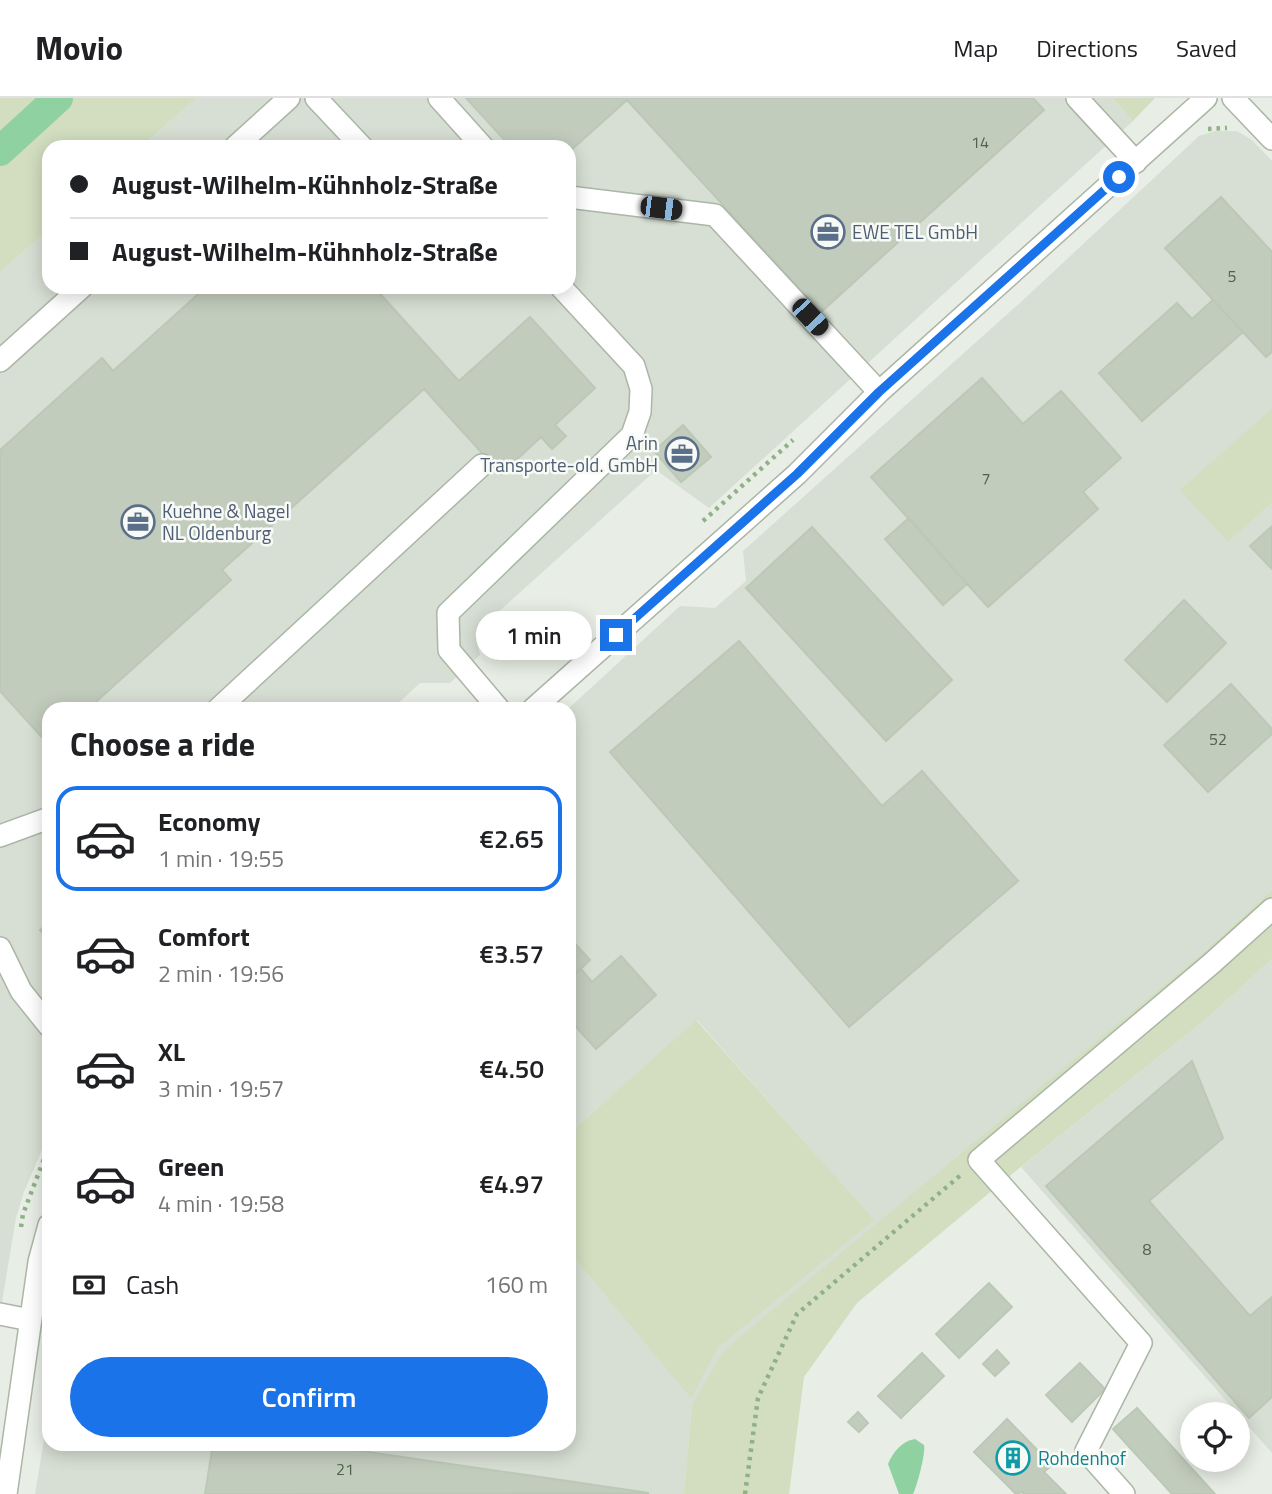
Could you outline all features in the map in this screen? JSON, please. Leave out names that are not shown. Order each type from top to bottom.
[{"type":"street","points":[[243,140],[289,98]]},
{"type":"street","points":[[316,98],[355,140]]},
{"type":"street","points":[[439,98],[477,140]]},
{"type":"street","points":[[1077,98],[1136,162]]},
{"type":"street","points":[[541,702],[797,474],[879,392],[1206,98]]},
{"type":"street","points":[[1233,98],[1272,139]]},
{"type":"street","points":[[576,198],[715,215],[879,392]]},
{"type":"street","points":[[0,361],[74,294]]},
{"type":"street","points":[[493,702],[449,650],[448,613],[632,435],[640,412],[641,389],[634,366],[567,294]]},
{"type":"street","points":[[226,702],[482,465]]},
{"type":"street","points":[[0,836],[42,821]]},
{"type":"street","points":[[1125,1494],[1086,1451],[1141,1343],[979,1160],[1272,909]]},
{"type":"street","points":[[0,948],[21,991],[42,1017]]},
{"type":"street","points":[[6,1494],[42,1249]]},
{"type":"street","points":[[0,1314],[30,1320]]},
{"type":"path","points":[[745,1494],[758,1398],[797,1314],[979,1160]]},
{"type":"shaded area","points":[[0,98],[196,98],[149,140],[42,140],[42,235],[0,272]]},
{"type":"shaded area","points":[[196,98],[1112,98],[1133,121],[709,508],[656,470],[475,633],[480,655],[450,683],[420,683],[400,702],[42,702],[42,1150],[16,1218],[0,1314],[0,272],[42,235],[42,294],[576,294],[576,140],[149,140]]},
{"type":"shaded area","points":[[1112,98],[1155,98],[1133,121]]},
{"type":"shaded area","points":[[1215,131],[1237,131],[1252,140],[1272,161],[1272,408],[1181,490],[1228,542],[1272,503],[1272,890],[1199,956],[882,1220],[692,1405],[684,1494],[35,1494],[42,1451],[576,1451],[576,1260],[691,1397],[718,1348],[873,1220],[697,1020],[576,1128],[576,702],[680,606],[715,608],[746,581],[743,551],[1022,301],[1199,136]]},
{"type":"shaded area","points":[[1272,408],[1272,503],[1228,542],[1180,490]]},
{"type":"shaded area","points":[[1272,890],[1272,959],[1205,1020],[1012,1174],[857,1303],[804,1377],[789,1494],[684,1494],[692,1405],[724,1350],[1199,956]]},
{"type":"shaded area","points":[[1272,959],[1272,1453],[1250,1428],[1250,1402],[1227,1402],[1021,1167],[1205,1020]]},
{"type":"shaded area","points":[[696,1020],[874,1220],[718,1348],[691,1398],[576,1260],[576,1128]]},
{"type":"shaded area","points":[[915,1439],[924,1445],[919,1477],[913,1494],[899,1494],[888,1464],[898,1448]]},
{"type":"building","name":"EWE TEL GmbH","points":[[466,98],[1033,98],[1044,110],[821,312],[627,100],[576,146],[576,140],[505,140]]},
{"type":"building","points":[[1221,197],[1272,252],[1272,352],[1266,357],[1165,248]]},
{"type":"building","name":"Kuehne & Nagel NL Oldenburg","points":[[198,294],[380,294],[459,381],[530,317],[595,388],[555,425],[566,436],[552,449],[541,437],[501,474],[424,389],[222,570],[231,580],[96,702],[42,702],[42,737],[0,691],[0,450],[102,358],[113,371]]},
{"type":"building","points":[[1213,300],[1243,332],[1142,421],[1099,373],[1177,303],[1192,319]]},
{"type":"building","points":[[982,378],[1023,424],[1061,391],[1121,458],[1083,492],[1098,509],[988,607],[871,477]]},
{"type":"building","name":"Arin Transporte-old. GmbH","points":[[683,425],[711,457],[681,482],[654,451]]},
{"type":"building","points":[[909,518],[967,584],[943,605],[885,539]]},
{"type":"building","points":[[1272,526],[1272,569],[1250,546]]},
{"type":"building","points":[[812,527],[952,680],[886,741],[746,588]]},
{"type":"building","points":[[1184,600],[1226,643],[1167,702],[1125,660]]},
{"type":"building","points":[[739,641],[882,806],[922,771],[1018,881],[849,1027],[610,752]]},
{"type":"building","points":[[1231,684],[1272,729],[1272,734],[1208,792],[1164,745]]},
{"type":"building","points":[[576,945],[590,960],[576,973]]},
{"type":"building","points":[[621,956],[656,995],[596,1049],[576,1027],[576,974],[581,969],[592,982]]},
{"type":"building","points":[[1192,1061],[1223,1138],[1149,1201],[1250,1316],[1272,1297],[1272,1397],[1250,1417],[1250,1402],[1235,1402],[1046,1186]]},
{"type":"building","points":[[989,1283],[1012,1307],[959,1358],[936,1334]]},
{"type":"building","points":[[997,1350],[1009,1363],[995,1376],[983,1364]]},
{"type":"building","points":[[922,1353],[944,1376],[901,1418],[878,1396]]},
{"type":"building","points":[[1080,1363],[1105,1389],[1072,1422],[1046,1395]]},
{"type":"building","points":[[1137,1408],[1180,1455],[1180,1472],[1195,1472],[1215,1494],[1172,1494],[1113,1429]]},
{"type":"building","points":[[858,1412],[868,1423],[859,1432],[848,1422]]},
{"type":"building","name":"Rohdenhof","points":[[1007,1419],[1052,1465],[1044,1472],[1066,1494],[1016,1494],[974,1452]]},
{"type":"building","points":[[212,1451],[362,1451],[649,1493],[205,1494]]},
{"type":"waterway","points":[[0,151],[58,98]]},
{"type":"place","name":"EWE TEL GmbH","points":[[828,232]]},
{"type":"place","name":"Arin Transporte-old. GmbH","points":[[682,454]]},
{"type":"place","name":"Kuehne & Nagel NL Oldenburg","points":[[138,522]]},
{"type":"place","name":"Rohdenhof","points":[[1013,1458]]},
{"type":"route","points":[[616,635],[797,474],[879,392],[1119,177]]}]
